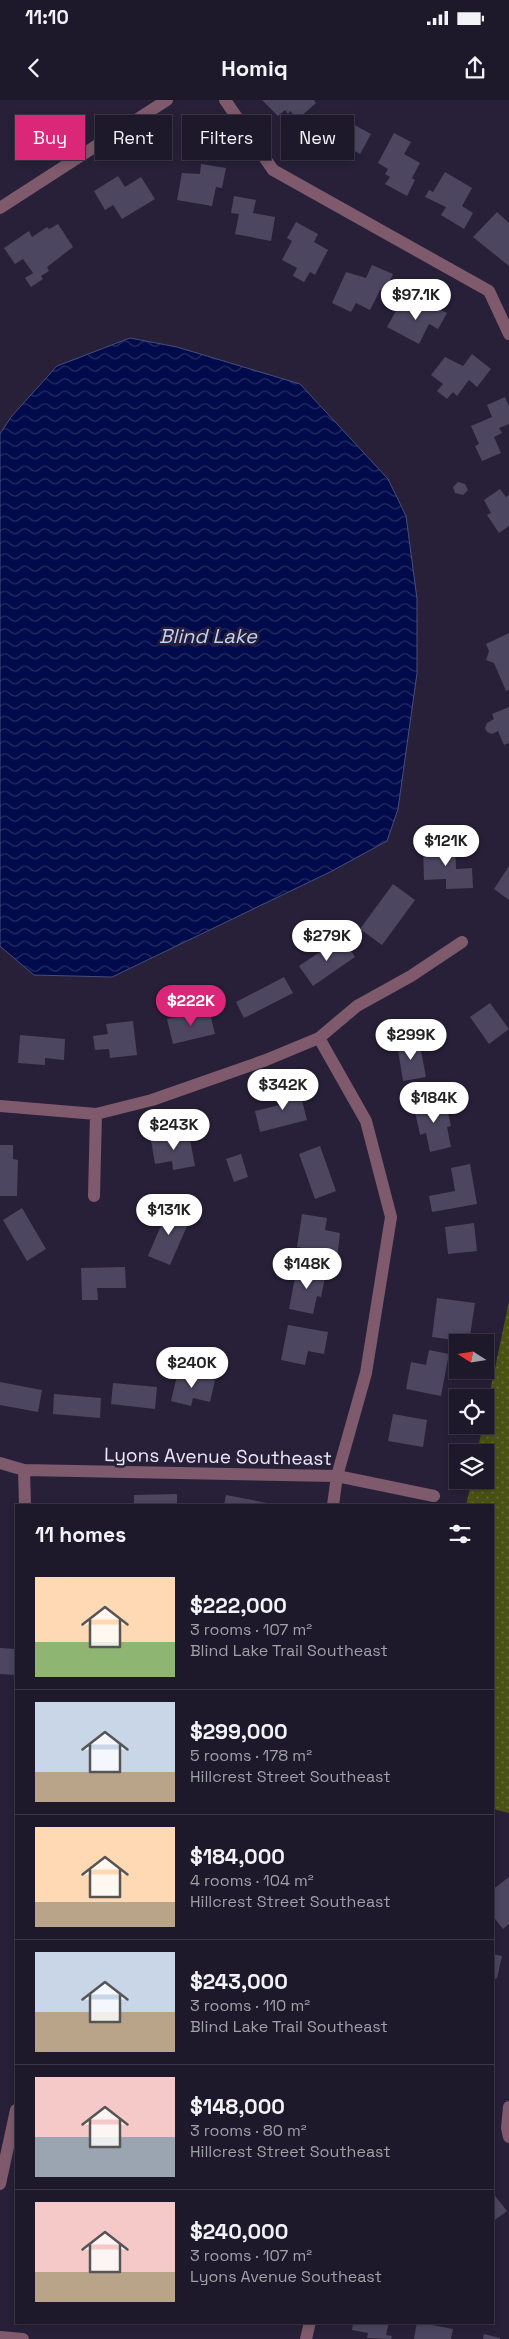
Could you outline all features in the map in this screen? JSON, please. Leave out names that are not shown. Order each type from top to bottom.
[{"type":"street","points":[[0,208],[167,100]]},
{"type":"street","points":[[225,100],[273,170],[489,290],[509,334]]},
{"type":"street","points":[[0,1106],[96,1114],[152,1100],[266,1060],[319,1038],[357,1006],[411,976],[462,942]]},
{"type":"street","points":[[319,1038],[366,1121],[391,1217],[366,1373],[337,1476],[333,1504]]},
{"type":"street","points":[[94,1196],[96,1114]]},
{"type":"street","name":"Lyons Avenue Southeast","points":[[0,1463],[24,1470],[337,1476],[434,1496]]},
{"type":"street","points":[[24,1470],[25,1504]]},
{"type":"street","points":[[509,2107],[507,2128],[509,2137]]},
{"type":"street","points":[[0,2184],[15,2115]]},
{"type":"street","points":[[306,2339],[310,2324]]},
{"type":"street","points":[[0,2337],[23,2339]]},
{"type":"green space","points":[[509,1301],[509,1813],[494,1809],[494,1504],[466,1504],[470,1489],[494,1489],[494,1444],[479,1444],[481,1434],[494,1434],[494,1389],[491,1389]]},
{"type":"water","name":"Blind Lake","points":[[130,338],[177,347],[300,384],[388,479],[406,516],[417,599],[417,673],[398,809],[387,841],[330,872],[112,977],[34,975],[0,946],[0,434],[11,417],[57,366]]},
{"type":"building","points":[[262,100],[314,100],[316,103],[302,115],[294,115],[290,111],[288,114],[285,110],[278,116]]},
{"type":"building","points":[[354,125],[371,134],[360,154],[354,151]]},
{"type":"building","points":[[394,133],[411,142],[404,154],[420,163],[412,178],[415,180],[407,196],[385,184],[390,177],[385,174],[388,169],[378,163]]},
{"type":"building","points":[[201,164],[226,168],[222,188],[216,187],[212,206],[177,200],[182,173],[200,174]]},
{"type":"building","points":[[445,172],[472,188],[462,206],[473,213],[464,229],[441,215],[446,207],[425,197],[429,190],[433,192]]},
{"type":"building","points":[[118,176],[125,187],[141,177],[155,199],[122,219],[113,205],[105,210],[94,191]]},
{"type":"building","points":[[234,196],[256,200],[253,213],[275,217],[271,241],[235,234],[239,214],[231,213]]},
{"type":"building","points":[[497,212],[509,223],[509,266],[473,237]]},
{"type":"building","points":[[296,222],[318,234],[314,242],[328,250],[315,275],[310,272],[304,282],[293,276],[297,268],[282,260],[292,241],[287,238]]},
{"type":"building","points":[[58,224],[73,247],[47,267],[49,271],[41,276],[43,279],[31,287],[25,278],[33,273],[23,259],[15,264],[4,248],[29,231],[32,237],[47,227],[49,229]]},
{"type":"building","points":[[372,265],[393,274],[385,292],[380,290],[370,310],[356,303],[351,312],[332,303],[346,272],[366,278]]},
{"type":"building","points":[[423,301],[447,313],[438,329],[429,324],[419,344],[387,327],[398,307],[416,314]]},
{"type":"building","points":[[472,354],[491,369],[477,387],[469,380],[457,396],[453,392],[447,399],[437,391],[443,384],[431,375],[445,357],[463,366]]},
{"type":"building","points":[[505,397],[509,406],[509,424],[499,428],[502,433],[494,437],[501,453],[482,461],[475,446],[479,444],[471,426],[492,417],[487,405]]},
{"type":"building","points":[[458,482],[465,484],[468,490],[463,495],[455,493],[453,487]]},
{"type":"building","points":[[500,489],[506,497],[509,495],[509,526],[499,533],[487,515],[491,513],[484,500]]},
{"type":"building","points":[[509,633],[509,690],[506,691],[494,663],[486,660],[489,651],[486,644]]},
{"type":"building","points":[[509,707],[509,743],[504,745],[498,731],[492,734],[487,732],[485,728],[487,723],[494,719],[492,714]]},
{"type":"building","points":[[455,844],[456,869],[472,868],[473,888],[446,889],[446,879],[424,880],[423,846]]},
{"type":"building","points":[[509,866],[509,900],[494,889]]},
{"type":"building","points":[[393,884],[415,900],[382,945],[360,929]]},
{"type":"building","points":[[342,937],[355,957],[313,986],[299,966]]},
{"type":"building","points":[[284,977],[293,993],[244,1018],[236,1002]]},
{"type":"building","points":[[490,1003],[509,1029],[489,1044],[470,1017]]},
{"type":"building","points":[[209,1009],[215,1034],[173,1044],[167,1019]]},
{"type":"building","points":[[133,1021],[137,1055],[110,1058],[109,1049],[95,1050],[93,1036],[108,1034],[106,1024]]},
{"type":"building","points":[[20,1035],[65,1039],[64,1060],[45,1058],[45,1065],[18,1063]]},
{"type":"building","points":[[419,1040],[426,1077],[403,1081],[397,1044]]},
{"type":"building","points":[[298,1085],[307,1120],[260,1132],[255,1111],[280,1105],[276,1091]]},
{"type":"building","points":[[445,1100],[451,1126],[447,1127],[451,1147],[430,1152],[426,1133],[420,1135],[414,1107]]},
{"type":"building","points":[[189,1134],[195,1166],[173,1170],[172,1161],[155,1164],[151,1140]]},
{"type":"building","points":[[0,1145],[13,1145],[13,1159],[18,1160],[17,1196],[0,1196]]},
{"type":"building","points":[[320,1146],[336,1191],[315,1199],[299,1154]]},
{"type":"building","points":[[241,1154],[248,1177],[234,1182],[226,1159]]},
{"type":"building","points":[[470,1164],[477,1204],[432,1212],[429,1196],[455,1191],[451,1168]]},
{"type":"building","points":[[169,1207],[191,1217],[170,1265],[148,1256]]},
{"type":"building","points":[[22,1208],[46,1249],[27,1261],[3,1220]]},
{"type":"building","points":[[302,1214],[327,1218],[325,1230],[340,1233],[337,1259],[320,1257],[321,1251],[297,1247]]},
{"type":"building","points":[[474,1223],[477,1251],[448,1254],[445,1227]]},
{"type":"building","points":[[125,1267],[126,1288],[97,1288],[98,1300],[82,1300],[81,1268]]},
{"type":"building","points":[[297,1267],[326,1273],[321,1297],[317,1296],[313,1314],[289,1309]]},
{"type":"building","points":[[437,1298],[475,1303],[470,1334],[449,1334],[449,1339],[432,1337]]},
{"type":"building","points":[[288,1325],[328,1332],[324,1354],[308,1351],[305,1365],[281,1360]]},
{"type":"building","points":[[429,1350],[449,1354],[441,1396],[406,1389],[411,1362],[426,1365]]},
{"type":"building","points":[[178,1371],[215,1380],[210,1402],[193,1398],[191,1406],[171,1401]]},
{"type":"building","points":[[0,1382],[42,1390],[38,1412],[0,1405]]},
{"type":"building","points":[[113,1383],[157,1387],[155,1409],[111,1404]]},
{"type":"building","points":[[54,1394],[101,1398],[100,1418],[53,1414]]},
{"type":"building","points":[[393,1414],[427,1420],[423,1447],[388,1441]]},
{"type":"building","points":[[177,1494],[177,1504],[134,1504],[134,1495]]},
{"type":"building","points":[[226,1495],[272,1504],[224,1504]]},
{"type":"building","points":[[0,1648],[15,1649],[15,1675],[0,1674]]},
{"type":"building","points":[[509,1877],[509,1924],[503,1929],[494,1918],[494,1888]]},
{"type":"building","points":[[494,1954],[502,1956],[497,1978],[495,1979]]},
{"type":"building","points":[[494,2195],[507,2211],[494,2221]]},
{"type":"building","points":[[353,2324],[389,2324],[386,2335],[392,2336],[391,2339],[367,2338],[368,2333],[352,2330]]},
{"type":"building","points":[[417,2324],[453,2329],[451,2339],[414,2339]]},
{"type":"building","points":[[484,2334],[500,2338],[500,2339],[483,2339]]}]
